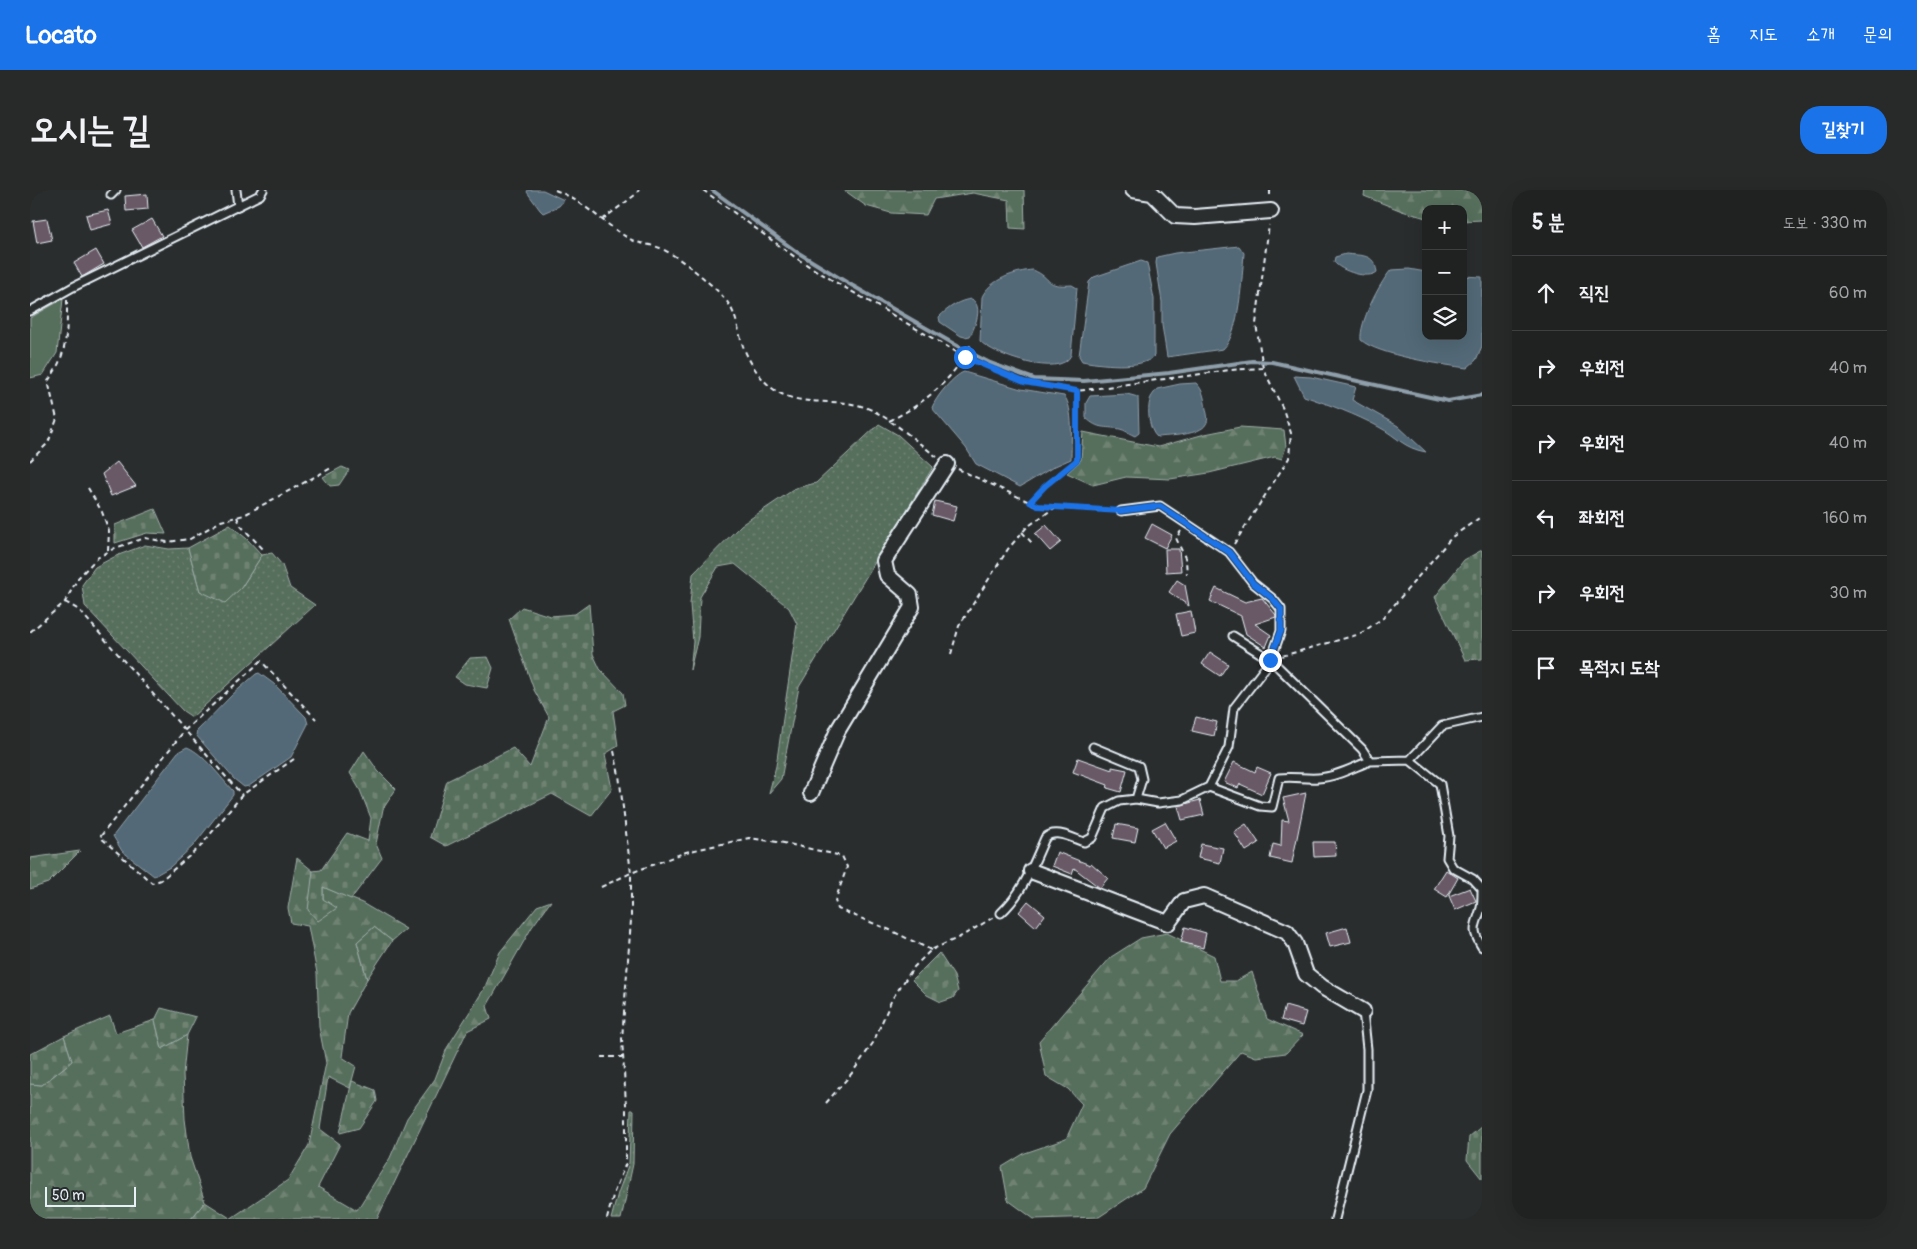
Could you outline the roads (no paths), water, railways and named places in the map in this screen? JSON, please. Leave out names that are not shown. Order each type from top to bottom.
[{"type":"street","points":[[1133,190],[1152,193],[1175,216],[1195,218],[1271,211]]},
{"type":"street","points":[[811,793],[838,730],[912,608],[910,595],[887,575],[884,561],[947,464]]},
{"type":"street","points":[[1031,871],[1168,924],[1184,901],[1204,896],[1287,932],[1296,943],[1306,974],[1322,987],[1363,1011]]},
{"type":"lane","points":[[236,190],[238,206]]},
{"type":"lane","points":[[30,311],[67,290],[260,195],[263,190]]},
{"type":"lane","points":[[1001,913],[1012,903],[1031,871],[1045,838],[1049,834],[1056,833],[1084,842],[1092,838],[1105,808],[1119,801],[1136,799],[1158,803],[1182,800],[1209,787],[1229,747],[1234,708],[1270,660],[1281,631],[1281,609],[1273,599],[1253,583],[1229,552],[1160,506],[1121,511]]},
{"type":"lane","points":[[1233,636],[1270,660],[1362,748],[1370,760]]},
{"type":"lane","points":[[1410,760],[1442,726],[1482,717]]},
{"type":"lane","points":[[1093,747],[1139,766],[1142,778],[1136,799]]},
{"type":"lane","points":[[1209,787],[1260,806],[1272,807],[1279,778],[1289,776],[1318,778],[1336,775],[1370,760],[1410,760],[1440,784],[1449,836],[1447,858],[1453,868],[1473,879],[1482,890],[1481,908],[1474,926],[1475,936],[1482,947]]},
{"type":"lane","points":[[1335,1219],[1367,1090],[1367,1050],[1363,1011]]},
{"type":"water","points":[[528,190],[543,190],[564,200],[559,206],[543,213],[527,192]]},
{"type":"water","points":[[1239,246],[1244,253],[1241,289],[1237,318],[1229,341],[1223,349],[1167,357],[1162,325],[1162,302],[1156,263],[1157,257],[1175,253]]},
{"type":"water","points":[[1346,254],[1370,258],[1377,272],[1361,275],[1348,271],[1334,262],[1335,257]]},
{"type":"water","points":[[1141,261],[1147,263],[1154,299],[1154,356],[1140,363],[1130,365],[1082,361],[1079,356],[1089,282],[1094,277]]},
{"type":"water","points":[[1409,269],[1422,271],[1422,340],[1467,340],[1467,276],[1482,277],[1482,346],[1476,360],[1467,368],[1396,355],[1361,340],[1366,314],[1391,270]]},
{"type":"water","points":[[1033,270],[1040,273],[1052,284],[1072,285],[1077,288],[1071,355],[1065,362],[1054,365],[1041,365],[1027,362],[998,352],[980,341],[982,297],[986,291],[997,281],[1019,272]]},
{"type":"water","points":[[972,299],[977,305],[978,313],[970,336],[961,336],[940,322],[939,317],[950,308],[958,303]]},
{"type":"water","points":[[964,372],[1021,389],[1064,396],[1071,417],[1071,459],[1055,466],[1020,487],[976,464],[966,448],[932,408],[945,387],[955,377]]},
{"type":"water","points":[[1294,376],[1311,377],[1356,387],[1352,400],[1398,426],[1426,452],[1406,445],[1386,431],[1361,418],[1304,396]]},
{"type":"water","points":[[1196,383],[1201,389],[1204,398],[1208,417],[1206,424],[1198,431],[1191,433],[1157,437],[1150,425],[1149,415],[1149,404],[1153,394],[1157,389]]},
{"type":"water","points":[[1127,394],[1138,397],[1139,433],[1135,436],[1122,430],[1098,426],[1086,418],[1086,403],[1090,396]]},
{"type":"water","points":[[259,673],[274,684],[306,717],[308,724],[291,757],[249,786],[244,787],[234,779],[196,735],[197,731],[232,695]]},
{"type":"water","points":[[187,747],[212,766],[233,791],[233,795],[193,846],[170,867],[154,876],[122,851],[113,836],[178,752]]},
{"type":"waterway","points":[[712,190],[797,252],[846,282],[990,363],[1034,379],[1084,381],[1169,373],[1252,361],[1272,362],[1448,401],[1482,395]]}]
